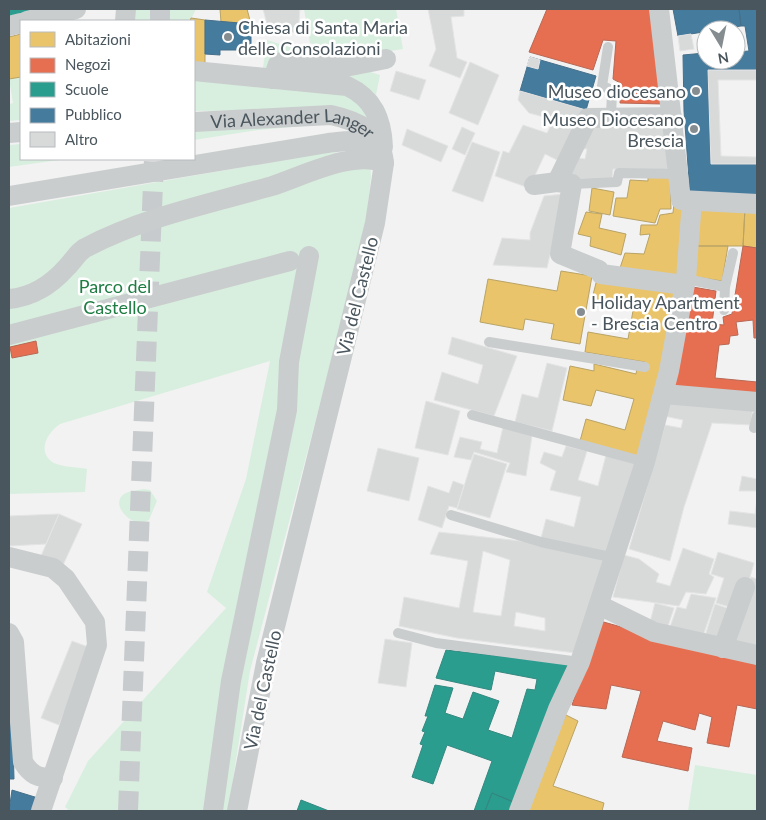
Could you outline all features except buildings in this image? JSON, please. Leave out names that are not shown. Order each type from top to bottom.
[{"type":"street","points":[[30,20],[76,9]]},
{"type":"street","points":[[659,9],[681,200],[757,204]]},
{"type":"street","points":[[273,79],[278,64],[284,61],[345,67],[386,59]]},
{"type":"street","name":"Via del Castello","points":[[195,71],[347,86],[360,91],[376,110],[381,128],[383,156],[374,223],[266,663],[237,811]]},
{"type":"street","name":"Via Alexander Langer","points":[[195,122],[331,115],[352,119],[362,124],[370,131],[383,156]]},
{"type":"street","points":[[672,117],[588,118],[564,183],[560,254],[600,270],[601,274],[685,282]]},
{"type":"street","points":[[9,196],[354,140],[368,142],[383,156],[377,160],[362,160],[320,167],[274,185],[163,215],[83,250],[56,280],[31,294],[9,299]]},
{"type":"street","points":[[534,185],[564,183]]},
{"type":"street","points":[[519,811],[558,709],[580,662],[645,462],[664,394],[685,282],[692,201]]},
{"type":"street","points":[[9,336],[300,258],[289,362],[287,410],[231,681],[213,811]]},
{"type":"street","points":[[664,394],[757,402]]},
{"type":"street","points":[[9,557],[66,579],[95,622],[97,645],[41,811]]},
{"type":"street","points":[[723,648],[745,587]]},
{"type":"street","points":[[599,605],[654,632],[757,655]]},
{"type":"street","points":[[9,633],[14,642],[24,762],[29,773],[42,778],[53,778]]},
{"type":"lane","points":[[608,47],[602,86],[612,90],[611,118]]},
{"type":"lane","points":[[564,183],[617,182],[619,173],[679,174]]},
{"type":"lane","points":[[724,310],[725,287],[733,253]]},
{"type":"lane","points":[[685,282],[725,287]]},
{"type":"lane","points":[[489,342],[645,367]]},
{"type":"lane","points":[[472,415],[645,462]]},
{"type":"lane","points":[[754,428],[757,416]]},
{"type":"lane","points":[[451,515],[541,542],[615,558]]},
{"type":"lane","points":[[398,633],[436,643],[580,662]]},
{"type":"green space","points":[[130,9],[196,9],[190,20],[128,20]]},
{"type":"green space","points":[[304,9],[396,9],[403,49],[353,57],[310,43]]},
{"type":"green space","points":[[267,40],[380,75],[376,95],[385,109],[392,136],[370,96],[262,74]]},
{"type":"green space","points":[[20,77],[20,120],[9,121],[9,104],[13,103],[9,79]]},
{"type":"green space","points":[[195,77],[345,91],[375,122],[330,110],[195,111]]},
{"type":"green space","points":[[327,124],[258,130],[195,140],[195,128]]},
{"type":"green space","points":[[20,144],[20,160],[59,160],[9,167],[9,145]]},
{"type":"green space","name":"Parco del Castello","points":[[329,152],[358,154],[370,160],[371,177],[365,232],[250,671],[228,811],[70,811],[65,807],[88,761],[226,608],[207,592],[246,479],[270,361],[60,424],[51,432],[45,443],[46,454],[54,463],[87,469],[85,492],[9,494],[9,208]]},
{"type":"green space","points":[[144,489],[150,490],[157,501],[149,520],[136,522],[124,514],[119,504],[120,498],[126,493]]},
{"type":"green space","points":[[695,765],[757,775],[757,811],[688,811]]},
{"type":"tunnel","points":[[160,9],[160,20]]},
{"type":"tunnel","points":[[128,811],[154,160]]},
{"type":"place","name":"Chiesa di Santa Maria delle Consolazioni","points":[[228,37]]},
{"type":"place","name":"Museo diocesano","points":[[696,91]]},
{"type":"place","name":"Museo Diocesano Brescia","points":[[694,129]]},
{"type":"place","name":"Holiday Apartment - Brescia Centro","points":[[581,312]]}]
